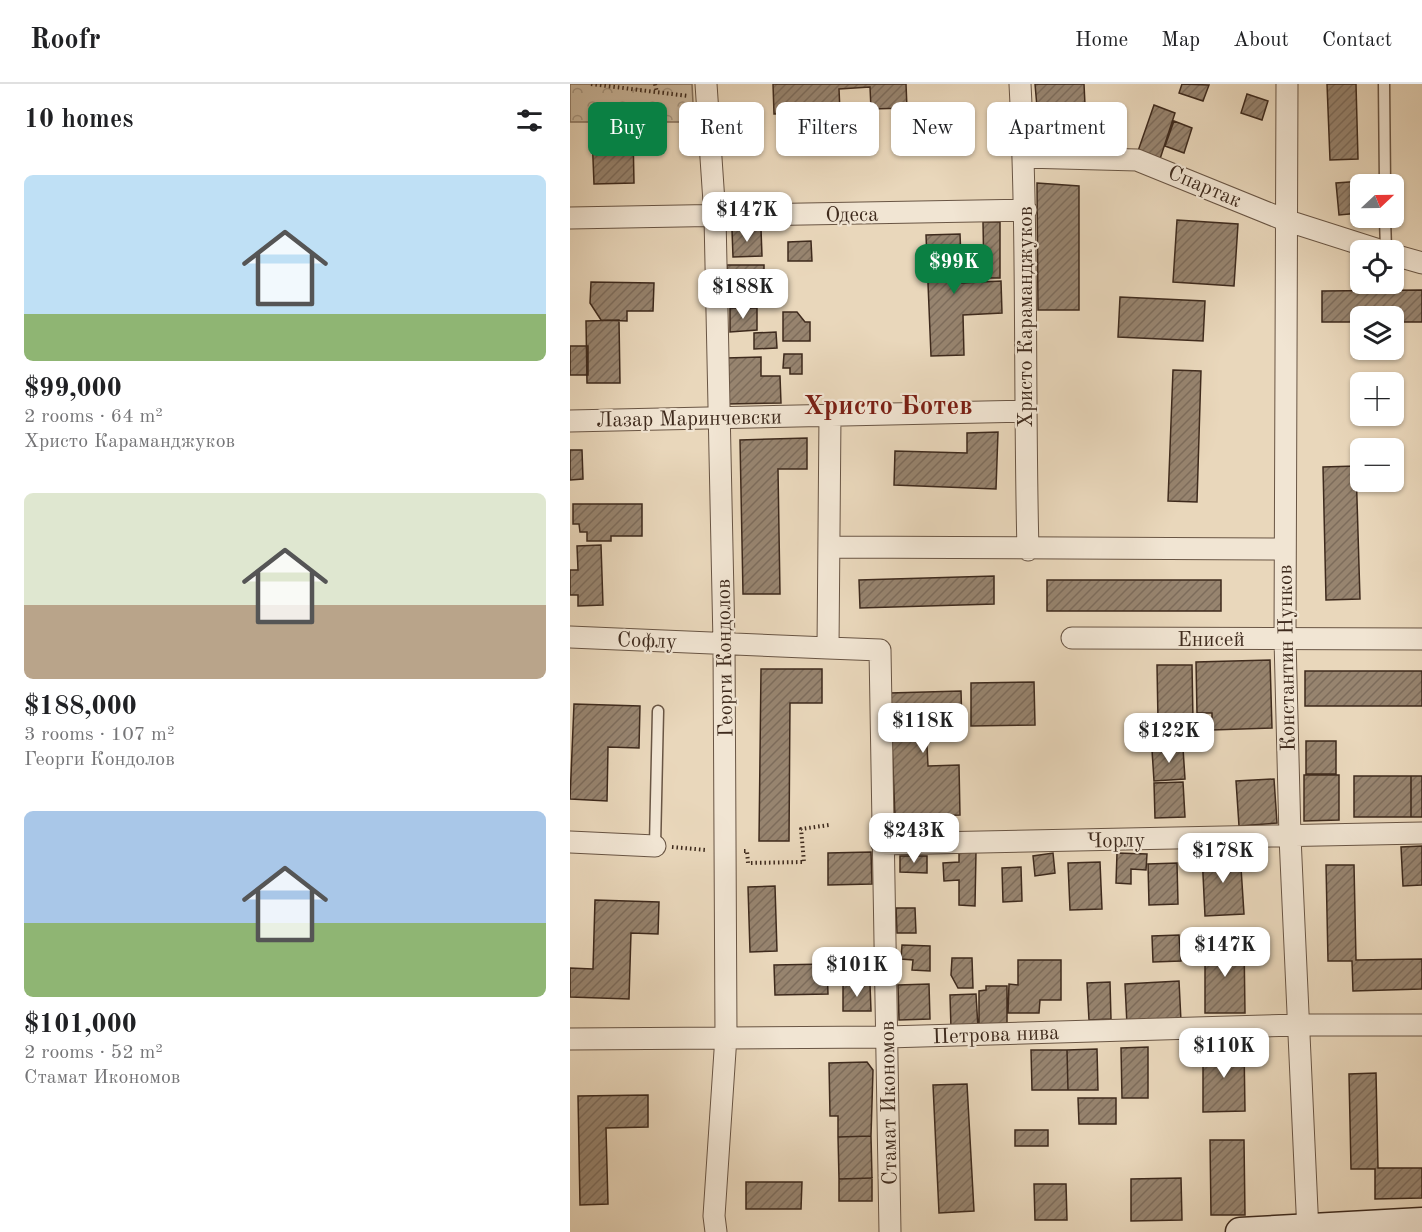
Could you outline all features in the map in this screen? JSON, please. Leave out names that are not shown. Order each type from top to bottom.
[{"type":"street","name":"Христо Караманджуков","points":[[1020,84],[1026,210],[1025,411],[1028,550]]},
{"type":"street","name":"Константин Нунков","points":[[1287,84],[1285,639],[1290,837],[1308,1230]]},
{"type":"street","name":"Георги Кондолов","points":[[706,91],[715,217],[721,417],[726,851],[726,1036],[714,1216],[716,1232]]},
{"type":"street","name":"Спартак","points":[[1024,157],[1137,160],[1285,220],[1350,241]]},
{"type":"street","name":"Одеса","points":[[570,218],[1026,210]]},
{"type":"street","points":[[1404,258],[1422,263]]},
{"type":"street","name":"Лазар Маринчевски","points":[[570,421],[1025,411]]},
{"type":"street","points":[[828,648],[830,415]]},
{"type":"street","points":[[829,547],[1028,550],[1284,549]]},
{"type":"street","name":"Софлу","points":[[570,637],[880,650]]},
{"type":"street","name":"Енисей","points":[[1072,638],[1422,639]]},
{"type":"street","name":"Стамат Икономов","points":[[880,650],[890,1232]]},
{"type":"street","name":"Чорлу","points":[[882,844],[1422,833]]},
{"type":"street","points":[[570,842],[655,846]]},
{"type":"street","name":"Петрова нива","points":[[570,1039],[726,1036],[887,1037],[1298,1025],[1422,1025]]},
{"type":"street","points":[[1240,1232],[1422,1222]]},
{"type":"lane","points":[[1384,84],[1385,174]]},
{"type":"lane","points":[[655,846],[658,711]]},
{"type":"path","points":[[591,84],[657,92],[706,91]]},
{"type":"path","points":[[655,84],[657,92]]},
{"type":"path","points":[[655,846],[726,851],[747,850],[748,863],[804,862],[801,829],[829,825]]},
{"type":"green space","points":[[570,84],[692,84],[693,102],[679,102],[679,122],[667,122],[667,102],[588,102],[588,122],[570,122]]},
{"type":"building","points":[[773,84],[906,84],[907,102],[891,102],[891,108],[879,109],[879,102],[871,102],[870,87],[839,89],[840,102],[776,102],[776,114],[774,114]]},
{"type":"building","points":[[1035,84],[1084,84],[1085,102],[1037,102]]},
{"type":"building","points":[[1182,84],[1209,85],[1203,101],[1179,93]]},
{"type":"building","points":[[1327,84],[1356,84],[1358,159],[1330,160]]},
{"type":"building","points":[[1247,94],[1268,101],[1262,120],[1241,113]]},
{"type":"building","points":[[1154,105],[1175,113],[1160,159],[1138,151]]},
{"type":"building","points":[[1174,121],[1192,128],[1184,153],[1165,146]]},
{"type":"building","points":[[593,156],[633,156],[634,183],[594,184]]},
{"type":"building","points":[[1350,182],[1350,214],[1339,215],[1336,183]]},
{"type":"building","points":[[1037,183],[1079,186],[1079,310],[1038,310]]},
{"type":"building","points":[[1177,220],[1238,224],[1234,286],[1173,282]]},
{"type":"building","points":[[983,222],[1000,222],[1000,278],[984,278]]},
{"type":"building","points":[[761,229],[762,256],[733,257],[732,230]]},
{"type":"building","points":[[960,234],[962,283],[1001,281],[1002,313],[963,315],[964,355],[931,356],[926,235]]},
{"type":"building","points":[[811,241],[812,261],[788,261],[788,242]]},
{"type":"building","points":[[727,265],[764,265],[764,306],[727,306]]},
{"type":"building","points":[[591,282],[654,283],[653,311],[627,311],[627,321],[601,320],[590,303]]},
{"type":"building","points":[[1404,290],[1422,290],[1422,322],[1404,322],[1404,306],[1350,306],[1350,322],[1322,322],[1322,291],[1350,291],[1350,294],[1404,294]]},
{"type":"building","points":[[1120,297],[1205,301],[1203,341],[1118,337]]},
{"type":"building","points":[[730,308],[757,308],[757,330],[730,332]]},
{"type":"building","points":[[783,312],[797,312],[805,322],[810,322],[810,341],[783,341]]},
{"type":"building","points":[[619,320],[620,383],[587,383],[586,321]]},
{"type":"building","points":[[776,332],[777,348],[754,349],[754,333]]},
{"type":"building","points":[[570,346],[588,346],[588,375],[570,375]]},
{"type":"building","points":[[784,354],[802,354],[802,374],[790,374],[790,368],[783,368]]},
{"type":"building","points":[[761,357],[761,376],[780,376],[781,403],[727,404],[726,358]]},
{"type":"building","points":[[1173,370],[1201,371],[1197,502],[1168,501]]},
{"type":"building","points":[[998,432],[996,489],[894,485],[895,451],[967,453],[967,433]]},
{"type":"building","points":[[807,438],[807,469],[778,469],[780,594],[743,594],[740,440]]},
{"type":"building","points":[[570,450],[582,450],[583,479],[570,480]]},
{"type":"building","points":[[1350,466],[1350,492],[1357,492],[1360,599],[1326,600],[1323,467]]},
{"type":"building","points":[[573,504],[642,504],[642,536],[611,536],[611,541],[587,541],[587,532],[580,532],[579,524],[573,524]]},
{"type":"building","points":[[601,545],[603,605],[578,606],[578,595],[570,595],[570,570],[578,570],[577,546]]},
{"type":"building","points":[[994,576],[994,604],[860,608],[859,580]]},
{"type":"building","points":[[1047,580],[1221,580],[1221,611],[1047,611]]},
{"type":"building","points":[[1270,660],[1272,728],[1212,730],[1212,713],[1197,713],[1196,662]]},
{"type":"building","points":[[1157,665],[1192,665],[1193,720],[1158,721]]},
{"type":"building","points":[[761,669],[822,669],[822,703],[790,703],[789,841],[759,841]]},
{"type":"building","points":[[1305,671],[1422,671],[1422,706],[1305,706]]},
{"type":"building","points":[[1034,682],[1035,725],[971,726],[971,683]]},
{"type":"building","points":[[961,691],[962,725],[926,726],[928,766],[959,765],[960,815],[895,817],[890,693]]},
{"type":"building","points":[[574,704],[640,706],[639,748],[608,747],[607,801],[570,799]]},
{"type":"building","points":[[1306,741],[1336,741],[1336,774],[1306,774]]},
{"type":"building","points":[[1183,748],[1185,779],[1154,781],[1152,750]]},
{"type":"building","points":[[1304,775],[1339,775],[1339,820],[1304,821]]},
{"type":"building","points":[[1354,776],[1411,776],[1411,817],[1354,817]]},
{"type":"building","points":[[1411,776],[1422,776],[1422,817],[1411,817]]},
{"type":"building","points":[[1274,779],[1277,823],[1239,826],[1236,781]]},
{"type":"building","points":[[1183,782],[1185,817],[1155,818],[1154,783]]},
{"type":"building","points":[[1422,846],[1422,885],[1403,886],[1401,847]]},
{"type":"building","points":[[959,850],[976,851],[975,906],[959,905],[959,880],[944,881],[943,863],[959,862]]},
{"type":"building","points":[[871,852],[872,884],[828,885],[828,853]]},
{"type":"building","points":[[1240,852],[1244,914],[1205,916],[1202,854]]},
{"type":"building","points":[[1053,853],[1055,873],[1035,876],[1033,856]]},
{"type":"building","points":[[1117,853],[1147,854],[1146,870],[1131,869],[1131,884],[1116,883]]},
{"type":"building","points":[[900,856],[927,856],[927,873],[900,872]]},
{"type":"building","points":[[1100,862],[1102,909],[1070,910],[1068,863]]},
{"type":"building","points":[[1177,863],[1178,904],[1149,905],[1148,864]]},
{"type":"building","points":[[1326,865],[1354,865],[1356,960],[1422,959],[1422,989],[1353,991],[1352,961],[1328,961]]},
{"type":"building","points":[[1021,867],[1022,901],[1003,902],[1002,868]]},
{"type":"building","points":[[775,886],[777,951],[750,952],[748,887]]},
{"type":"building","points":[[595,900],[659,902],[658,934],[631,933],[629,999],[570,997],[570,968],[593,969]]},
{"type":"building","points":[[896,908],[915,908],[916,933],[897,933]]},
{"type":"building","points":[[1179,935],[1181,961],[1153,962],[1152,936]]},
{"type":"building","points":[[1205,942],[1244,942],[1245,1013],[1205,1013]]},
{"type":"building","points":[[902,945],[930,946],[930,971],[912,970],[913,960],[901,959]]},
{"type":"building","points":[[952,958],[972,958],[973,988],[958,988],[951,975]]},
{"type":"building","points":[[1018,960],[1061,960],[1061,1000],[1040,1000],[1039,1013],[1008,1013],[1009,984],[1018,985]]},
{"type":"building","points":[[827,964],[828,994],[775,995],[774,965]]},
{"type":"building","points":[[1179,981],[1181,1021],[1127,1025],[1125,984]]},
{"type":"building","points":[[1110,982],[1111,1019],[1089,1020],[1087,983]]},
{"type":"building","points":[[843,984],[870,984],[871,1011],[843,1011]]},
{"type":"building","points":[[929,984],[930,1019],[899,1020],[898,985]]},
{"type":"building","points":[[986,986],[1007,986],[1007,1027],[979,1027],[979,991],[986,990]]},
{"type":"building","points":[[976,994],[978,1028],[951,1029],[950,995]]},
{"type":"building","points":[[1244,1046],[1245,1111],[1203,1112],[1203,1047]]},
{"type":"building","points":[[1148,1047],[1148,1098],[1122,1098],[1121,1048]]},
{"type":"building","points":[[1097,1049],[1098,1090],[1068,1090],[1067,1050]]},
{"type":"building","points":[[1031,1050],[1067,1050],[1068,1090],[1032,1090]]},
{"type":"building","points":[[867,1062],[873,1070],[871,1136],[838,1137],[838,1116],[830,1116],[829,1063]]},
{"type":"building","points":[[1376,1073],[1378,1168],[1422,1168],[1422,1198],[1375,1199],[1375,1169],[1351,1169],[1349,1074]]},
{"type":"building","points":[[967,1084],[974,1211],[939,1213],[933,1085]]},
{"type":"building","points":[[648,1095],[648,1127],[606,1128],[608,1204],[580,1205],[578,1096]]},
{"type":"building","points":[[1078,1098],[1116,1098],[1116,1124],[1079,1124]]},
{"type":"building","points":[[1015,1130],[1048,1130],[1048,1146],[1015,1146]]},
{"type":"building","points":[[871,1136],[872,1178],[839,1179],[838,1137]]},
{"type":"building","points":[[1210,1140],[1244,1140],[1245,1215],[1211,1215]]},
{"type":"building","points":[[872,1178],[872,1201],[839,1201],[839,1179]]},
{"type":"building","points":[[1181,1178],[1182,1220],[1131,1221],[1131,1179]]},
{"type":"building","points":[[746,1182],[802,1182],[801,1209],[746,1209]]},
{"type":"building","points":[[1034,1184],[1066,1184],[1067,1220],[1035,1220]]},
{"type":"district","name":"Христо Ботев","points":[[888,405]]}]
